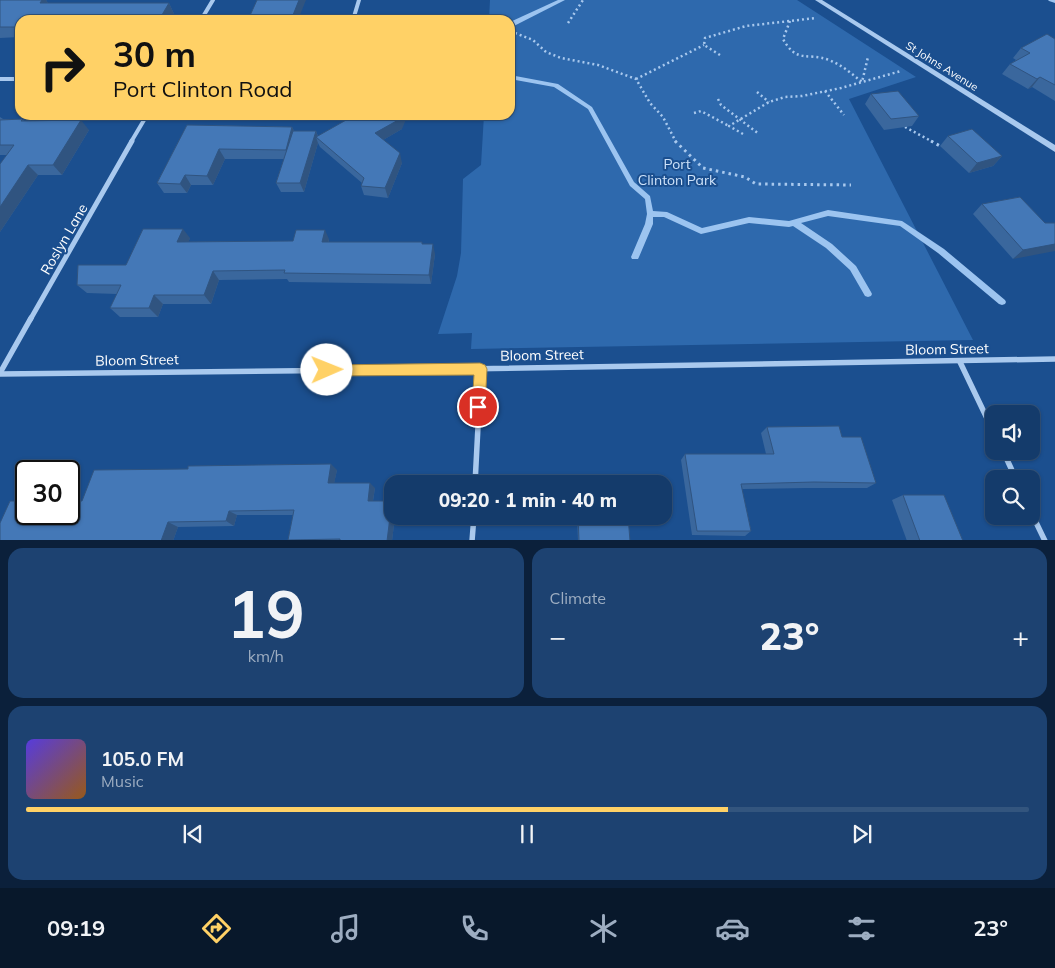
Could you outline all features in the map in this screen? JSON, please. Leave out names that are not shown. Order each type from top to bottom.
[{"type":"street","points":[[204,15],[213,0]]},
{"type":"street","points":[[354,15],[359,0]]},
{"type":"street","name":"St Johns Avenue","points":[[818,0],[1055,149]]},
{"type":"street","points":[[0,79],[15,79]]},
{"type":"street","name":"Roslyn Lane","points":[[0,374],[144,120]]},
{"type":"street","name":"Bloom Street","points":[[0,374],[1055,360]]},
{"type":"street","points":[[960,362],[985,414]]},
{"type":"street","points":[[475,475],[480,369]]},
{"type":"street","points":[[472,540],[473,525]]},
{"type":"street","points":[[1038,525],[1045,540]]},
{"type":"path","points":[[568,23],[583,0]]},
{"type":"path","points":[[704,45],[705,38],[716,33],[767,22],[790,21],[822,16]]},
{"type":"path","points":[[790,21],[783,39],[787,47],[801,58],[830,60],[862,82]]},
{"type":"path","points":[[515,32],[532,40],[546,52],[561,58],[598,65],[636,79],[650,102],[664,117],[673,139],[704,168],[746,177],[756,184],[851,186]]},
{"type":"path","points":[[704,45],[720,54]]},
{"type":"path","points":[[636,79],[704,45]]},
{"type":"path","points":[[862,82],[868,57]]},
{"type":"path","points":[[729,126],[769,102],[893,75],[917,63]]},
{"type":"path","points":[[825,91],[844,116]]},
{"type":"path","points":[[757,92],[769,102]]},
{"type":"path","points":[[718,99],[721,105],[759,134]]},
{"type":"path","points":[[694,113],[701,111],[743,134]]},
{"type":"path","points":[[913,126],[906,128],[940,146]]},
{"type":"green space","name":"Port Clinton Park","points":[[490,0],[797,0],[916,77],[849,99],[973,340],[471,349],[472,333],[438,334],[457,276],[461,253],[463,179],[481,165],[484,120],[515,120],[515,15],[489,15]]},
{"type":"building","points":[[0,0],[42,0],[40,3],[169,3],[162,15],[15,15],[15,27],[0,27]]},
{"type":"building","points":[[257,0],[299,0],[293,15],[250,15]]},
{"type":"building","points":[[1047,34],[1055,39],[1055,85],[1040,77],[1037,79],[1010,64],[1030,53],[1021,48]]},
{"type":"building","points":[[898,91],[919,116],[891,119],[871,94]]},
{"type":"building","points":[[0,120],[81,120],[53,165],[28,165],[0,207],[0,164],[14,145],[0,145]]},
{"type":"building","points":[[346,120],[398,120],[375,133],[400,153],[385,188],[361,186],[364,178],[316,137]]},
{"type":"building","points":[[187,125],[292,127],[286,150],[219,149],[207,176],[185,175],[180,184],[157,183]]},
{"type":"building","points":[[972,129],[1002,156],[977,163],[948,136]]},
{"type":"building","points":[[293,131],[316,131],[300,183],[276,183]]},
{"type":"building","points":[[1020,197],[1045,223],[1055,223],[1055,244],[1023,250],[982,204]]},
{"type":"building","points":[[143,229],[183,229],[177,242],[293,241],[296,230],[325,230],[322,242],[422,242],[422,244],[433,244],[429,275],[284,273],[285,270],[213,271],[204,295],[154,295],[149,308],[110,308],[121,285],[77,285],[78,265],[126,265]]},
{"type":"building","points":[[839,426],[842,437],[861,437],[876,483],[741,484],[751,531],[697,531],[685,454],[774,454],[767,427]]},
{"type":"building","points":[[331,464],[328,483],[370,483],[368,501],[384,501],[384,525],[389,525],[387,540],[288,540],[294,510],[229,511],[226,521],[168,522],[161,540],[0,540],[0,523],[10,501],[15,501],[15,525],[80,525],[80,501],[82,501],[94,470],[188,469],[188,466]]},
{"type":"building","points":[[903,495],[944,495],[963,540],[920,540]]},
{"type":"building","points":[[578,525],[629,525],[630,540],[579,540]]},
{"type":"waterway","points":[[515,22],[562,0]]},
{"type":"waterway","points":[[1051,0],[1055,1]]},
{"type":"waterway","points":[[515,78],[556,85],[590,108],[632,184],[648,198],[650,214]]},
{"type":"waterway","points":[[650,214],[665,214],[701,231],[749,220],[789,224],[828,213],[902,224],[941,251],[1002,302]]},
{"type":"waterway","points":[[635,257],[649,224],[650,214]]},
{"type":"waterway","points":[[795,223],[829,246],[853,268],[868,294]]},
{"type":"route","points":[[327,370],[480,369],[478,407]]}]
